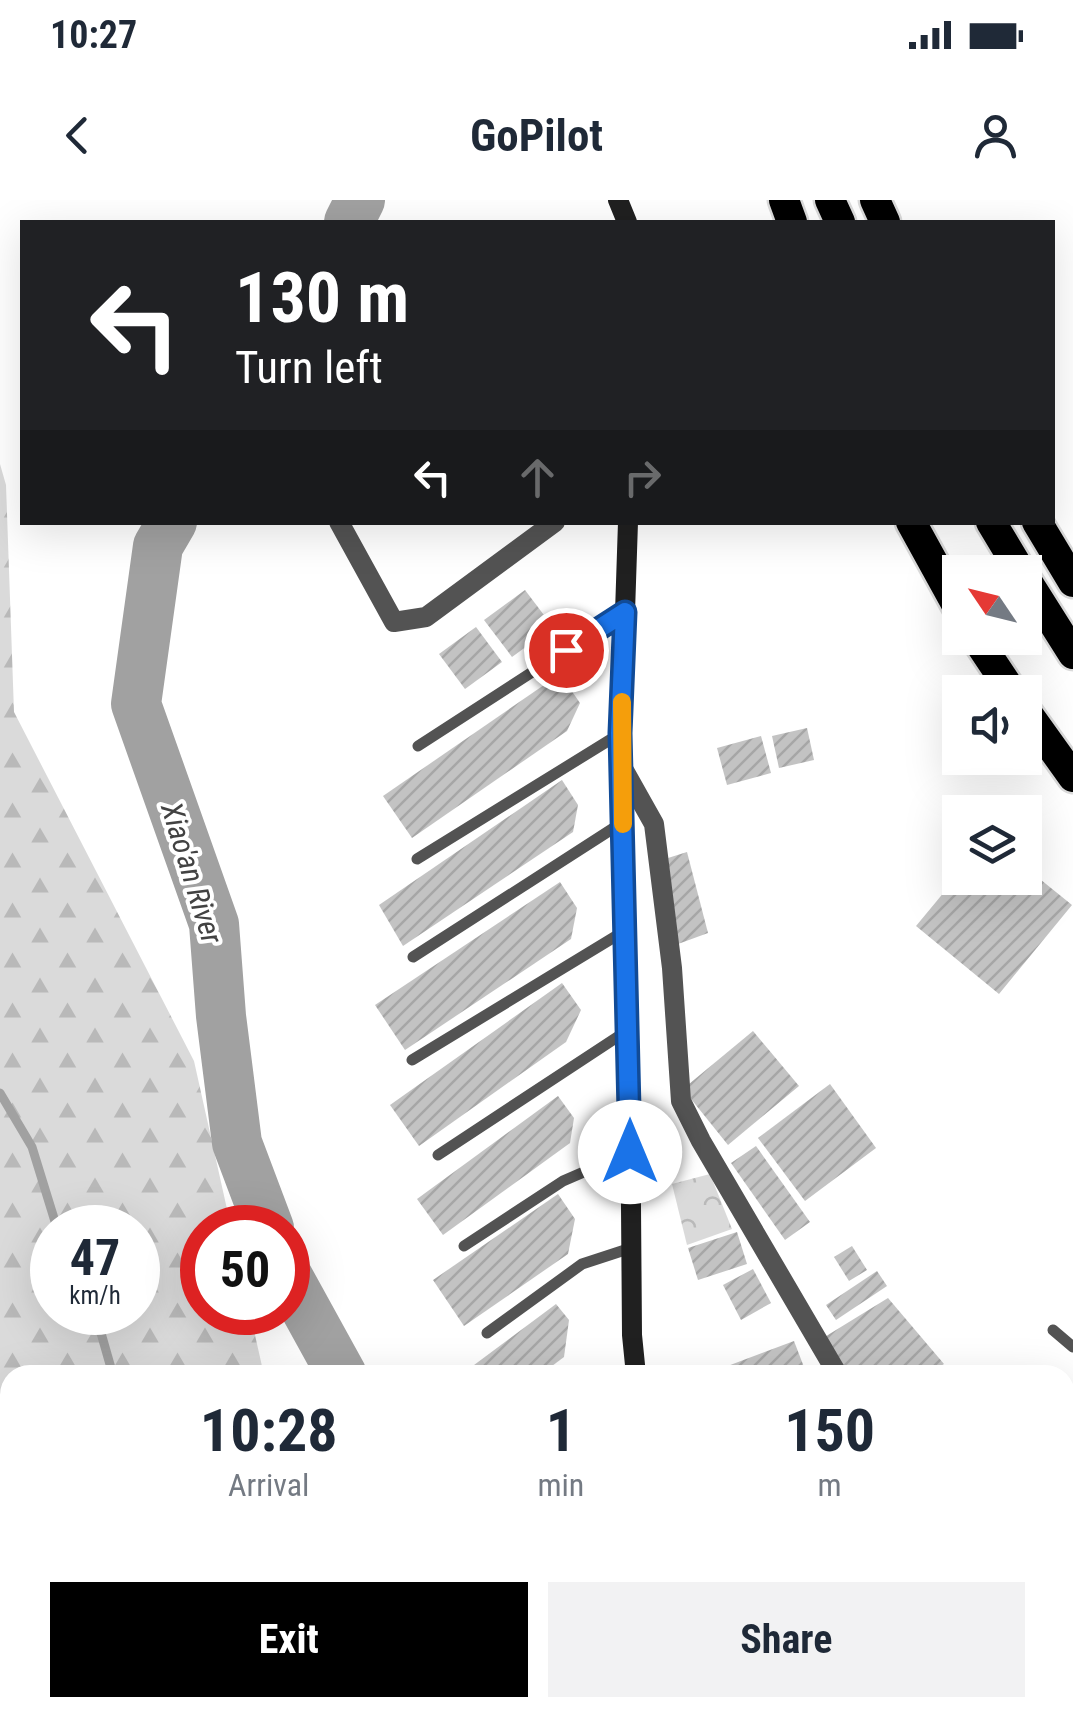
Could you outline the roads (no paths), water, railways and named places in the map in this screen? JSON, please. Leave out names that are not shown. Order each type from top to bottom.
[{"type":"highway","points":[[912,525],[942,579]]},
{"type":"highway","points":[[993,525],[1011,555]]},
{"type":"highway","points":[[1039,525],[1073,582]]},
{"type":"highway","points":[[1040,525],[1073,564]]},
{"type":"highway","points":[[1042,605],[1073,654]]},
{"type":"highway","points":[[1042,734],[1073,777]]},
{"type":"main road","points":[[628,525],[620,733],[636,1365]]},
{"type":"street","points":[[340,525],[394,622],[426,617],[551,525]]},
{"type":"street","points":[[622,767],[654,824],[672,968],[681,1101],[832,1365]]},
{"type":"lane","points":[[418,746],[625,612]]},
{"type":"lane","points":[[417,860],[620,733]]},
{"type":"lane","points":[[414,957],[623,822]]},
{"type":"lane","points":[[412,1060],[626,930]]},
{"type":"lane","points":[[438,1155],[628,1030]]},
{"type":"lane","points":[[464,1246],[563,1180],[630,1152]]},
{"type":"lane","points":[[487,1333],[582,1264],[630,1248]]},
{"type":"lane","points":[[1053,1330],[1073,1346]]},
{"type":"waterway","name":"Xiao'an River","points":[[350,220],[360,200]]},
{"type":"waterway","name":"Xiao'an River","points":[[170,525],[158,546],[136,704],[214,924],[237,1143],[260,1205]]},
{"type":"waterway","points":[[0,1093],[32,1147],[50,1205]]},
{"type":"waterway","name":"Xiao'an River","points":[[310,1317],[336,1365]]},
{"type":"waterway","points":[[102,1335],[110,1365]]}]
